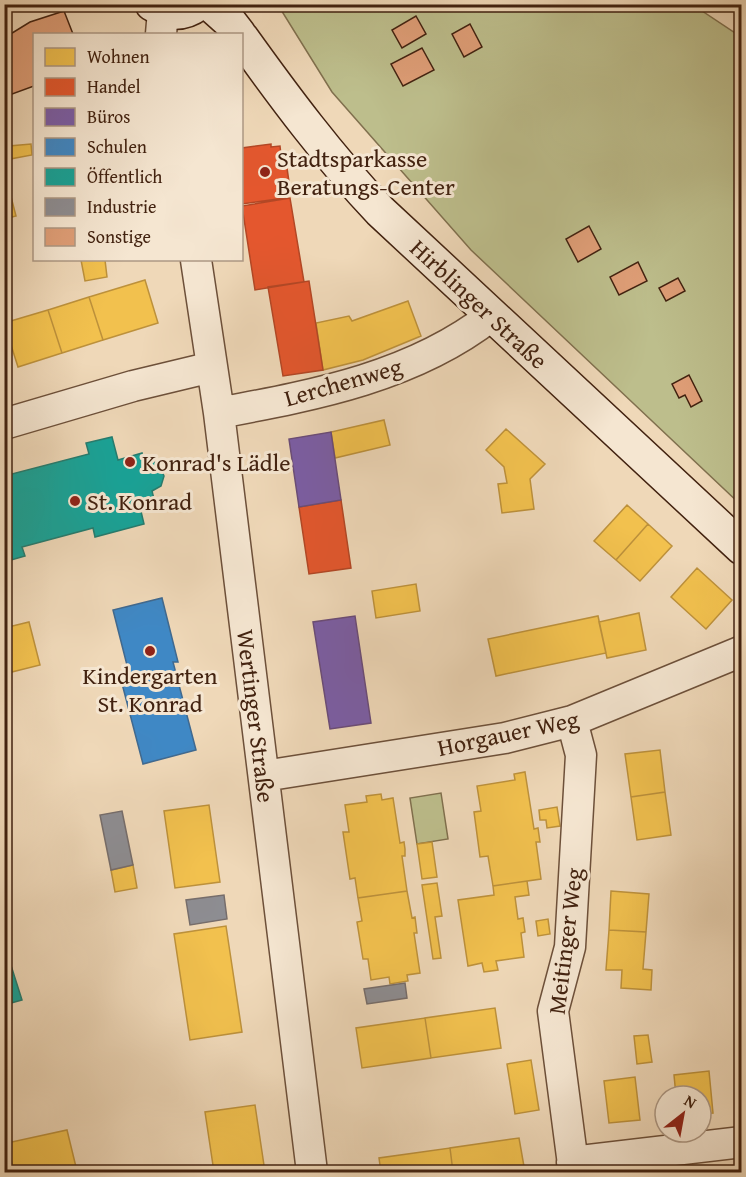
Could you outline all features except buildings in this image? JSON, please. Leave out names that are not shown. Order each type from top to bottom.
[{"type":"street","points":[[159,17],[184,12],[198,4]]},
{"type":"street","name":"Hirblinger Straße","points":[[210,4],[229,21],[238,33]]},
{"type":"street","name":"Hirblinger Straße","points":[[243,40],[342,171],[380,211],[741,548]]},
{"type":"street","name":"Wertinger Straße","points":[[196,261],[219,413],[312,1173]]},
{"type":"street","name":"Lerchenweg","points":[[219,413],[308,395],[396,371],[461,339],[491,316]]},
{"type":"street","points":[[4,424],[133,386],[212,367]]},
{"type":"street","name":"Horgauer Weg","points":[[264,776],[506,738],[572,721],[741,651]]},
{"type":"street","name":"Meitinger Weg","points":[[572,721],[581,755],[570,947],[554,1011],[573,1167],[741,1142]]},
{"type":"green space","points":[[278,5],[693,5],[741,37],[741,505],[471,250],[332,92]]},
{"type":"green space","points":[[441,793],[448,839],[417,844],[410,798]]},
{"type":"place","name":"Stadtsparkasse Beratungs-Center","points":[[265,172]]},
{"type":"place","name":"Konrad's Lädle","points":[[130,462]]},
{"type":"place","name":"St. Konrad","points":[[75,501]]},
{"type":"place","name":"Kindergarten St. Konrad","points":[[150,651]]}]
